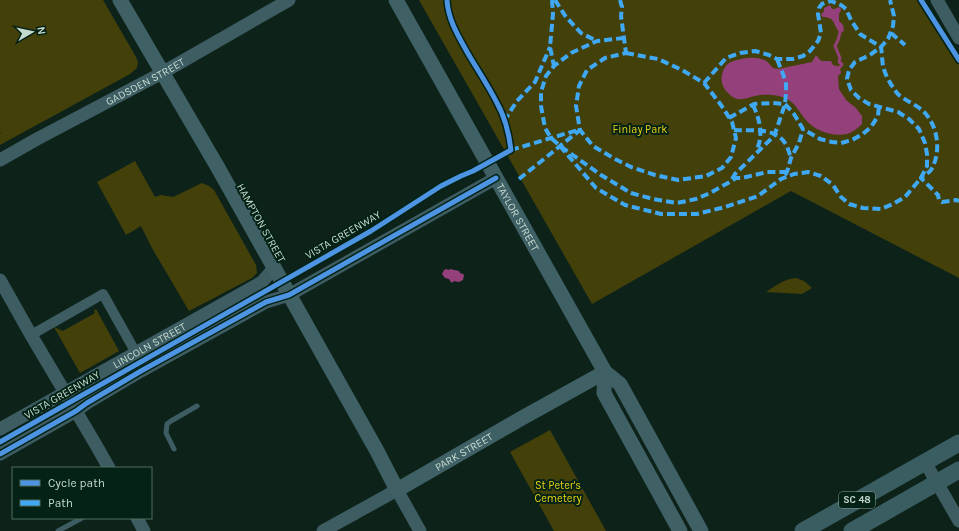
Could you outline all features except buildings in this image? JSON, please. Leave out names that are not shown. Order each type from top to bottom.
[{"type":"main road","name":"HAMPTON STREET","points":[[120,0],[217,166],[397,490]]},
{"type":"main road","name":"TAYLOR STREET","points":[[396,0],[605,372],[620,384],[701,531]]},
{"type":"main road","name":"PARK STREET","points":[[397,490],[605,372]]},
{"type":"main road","points":[[605,372],[604,393],[680,531]]},
{"type":"main road","name":"SC 48","points":[[802,531],[959,443]]},
{"type":"main road","name":"SC 48","points":[[852,531],[959,470]]},
{"type":"street","name":"GADSDEN STREET","points":[[0,160],[162,73],[289,0]]},
{"type":"street","points":[[937,0],[959,38]]},
{"type":"street","name":"LINCOLN STREET","points":[[0,454],[76,411],[141,371],[266,302],[289,295],[496,178]]},
{"type":"street","name":"LINCOLN STREET","points":[[0,429],[262,282],[274,268]]},
{"type":"street","points":[[0,280],[108,467]]},
{"type":"street","points":[[31,335],[103,294],[136,353]]},
{"type":"street","points":[[925,462],[959,521]]},
{"type":"street","name":"PARK STREET","points":[[324,531],[397,490]]},
{"type":"street","name":"HAMPTON STREET","points":[[397,490],[420,531]]},
{"type":"street","points":[[138,519],[144,531]]},
{"type":"lane","points":[[174,449],[166,433],[167,424],[197,406]]},
{"type":"lane","points":[[58,531],[80,519]]},
{"type":"green space","points":[[0,0],[103,0],[136,57],[138,62],[137,68],[130,74],[0,145]]},
{"type":"green space","name":"Finlay Park","points":[[419,0],[921,0],[959,62],[959,278],[791,191],[592,304]]},
{"type":"green space","points":[[135,161],[155,197],[161,195],[173,197],[202,183],[214,190],[256,265],[257,273],[252,278],[189,311],[152,248],[141,226],[126,235],[97,182]]},
{"type":"green space","points":[[796,278],[804,281],[812,288],[802,294],[766,292],[784,281]]},
{"type":"green space","points":[[96,309],[119,351],[80,373],[54,327],[63,331],[95,313],[94,311]]},
{"type":"green space","name":"St Peter's Cemetery","points":[[550,430],[606,531],[554,531],[510,452]]},
{"type":"shaded area","points":[[830,5],[832,9],[840,7],[841,10],[839,14],[839,21],[843,25],[844,31],[840,33],[832,20],[821,15],[824,8]]},
{"type":"shaded area","points":[[816,55],[821,61],[831,61],[833,65],[840,67],[841,73],[838,76],[839,89],[846,100],[856,108],[862,116],[862,124],[847,134],[836,135],[819,130],[806,120],[792,102],[783,97],[764,95],[736,99],[724,89],[722,85],[722,74],[725,67],[731,62],[748,58],[756,58],[767,61],[773,68],[778,69],[812,62]]},
{"type":"shaded area","points":[[446,269],[459,271],[464,275],[463,280],[459,282],[454,281],[452,283],[442,274]]},
{"type":"waterway","points":[[840,33],[835,46],[840,58],[839,62],[842,64],[840,67]]},
{"type":"marked path","points":[[552,0],[553,14],[550,47],[554,66]]},
{"type":"marked path","points":[[555,0],[566,17],[581,33],[597,41]]},
{"type":"marked path","points":[[620,0],[626,53]]},
{"type":"marked path","points":[[560,146],[596,188],[625,205],[661,214],[697,214],[725,207],[758,196],[781,179],[794,174],[808,172],[821,176],[833,185],[841,197],[849,204],[863,208],[881,209],[893,204],[905,197],[921,178],[927,166],[925,143],[919,129],[909,119],[898,112],[869,104],[859,98],[851,90],[847,79],[849,70],[855,62],[870,55],[881,47],[888,39],[893,26],[894,16],[890,0]]},
{"type":"marked path","points":[[704,83],[726,58],[740,53],[755,51],[777,59],[793,59],[803,56],[810,51],[818,41],[821,33],[818,14],[819,8],[822,4],[831,1],[841,5],[846,9],[860,34],[881,47],[884,69],[888,80],[897,93],[922,110],[932,123],[937,138],[936,155],[931,170],[921,178],[938,195],[939,200],[942,202],[959,201]]},
{"type":"marked path","points":[[891,33],[905,45]]},
{"type":"marked path","points":[[624,38],[597,41],[571,53],[554,66],[546,76],[541,92],[541,106],[545,128],[551,138],[560,146],[601,175],[631,193],[677,203],[696,199],[736,178],[767,172],[787,172]]},
{"type":"marked path","points":[[504,121],[517,101],[535,82],[550,47]]},
{"type":"marked path","points":[[626,53],[658,59],[682,70],[704,83],[732,122],[736,138],[731,157],[722,168],[706,176],[678,180],[655,175],[631,167],[593,146],[580,130],[576,106],[579,86],[587,70],[605,58],[626,53]]},
{"type":"marked path","points":[[732,179],[735,174],[774,136],[785,104],[786,93],[786,84],[777,59]]},
{"type":"marked path","points":[[729,118],[754,104],[785,104],[794,114],[803,129],[820,139],[841,143],[852,140],[863,134],[871,127],[878,116],[879,106]]},
{"type":"marked path","points":[[753,105],[758,116],[760,128],[760,140],[756,151]]},
{"type":"marked path","points":[[785,175],[791,158],[799,143],[803,129]]},
{"type":"marked path","points":[[511,150],[578,130]]},
{"type":"marked path","points":[[519,179],[580,130]]},
{"type":"marked path","points":[[734,130],[755,130],[775,134],[785,143],[791,158]]},
{"type":"cycle path","name":"VISTA GREENWAY","points":[[0,442],[371,231],[441,186],[473,171],[511,150],[508,132],[500,108],[455,30],[447,0]]},
{"type":"cycle path","points":[[921,0],[959,60]]},
{"type":"cycle path","points":[[0,454],[76,411],[141,371],[266,302],[289,295],[496,178]]}]
